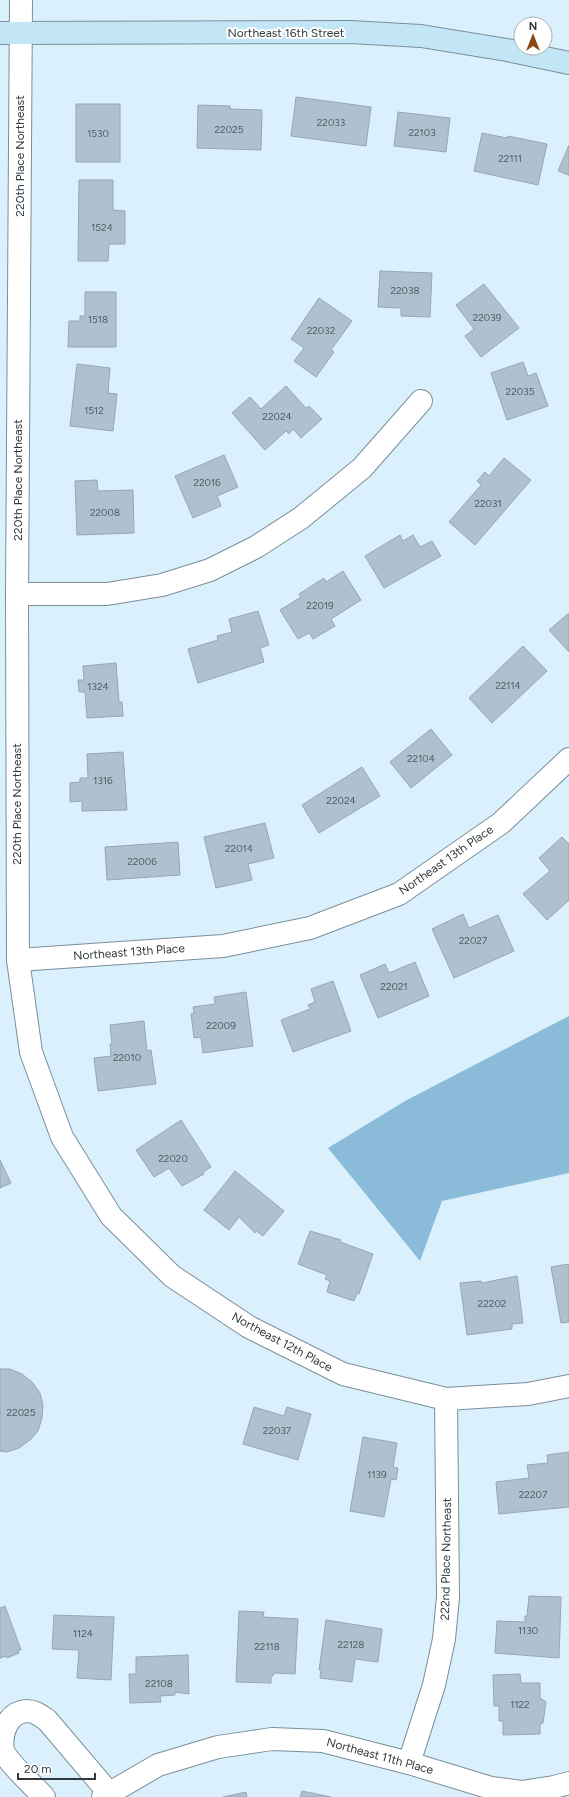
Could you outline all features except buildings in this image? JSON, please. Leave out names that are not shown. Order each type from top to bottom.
[{"type":"street","name":"220th Place Northeast","points":[[18,960],[17,594],[10,33],[21,0]]},
{"type":"street","name":"Northeast 16th Street","points":[[10,33],[350,32],[421,36],[569,62]]},
{"type":"street","points":[[17,594],[107,594],[162,585],[210,570],[256,547],[301,518],[362,468],[421,401]]},
{"type":"street","name":"Northeast 13th Place","points":[[18,960],[223,946],[310,928],[399,894],[500,823],[569,759]]},
{"type":"street","name":"Northeast 12th Place","points":[[18,960],[31,1052],[62,1137],[111,1216],[172,1276],[249,1327],[343,1374],[446,1399],[528,1394],[569,1386]]},
{"type":"street","name":"222nd Place Northeast","points":[[409,1762],[434,1685],[444,1639],[448,1597],[446,1399]]},
{"type":"street","points":[[44,1797],[3,1751],[0,1734],[3,1725],[9,1718],[18,1713],[28,1711],[38,1714],[47,1720],[106,1795]]},
{"type":"street","name":"Northeast 11th Place","points":[[106,1795],[158,1765],[218,1747],[272,1739],[323,1741],[409,1762],[491,1788],[522,1792],[569,1783]]},
{"type":"shaded area","points":[[569,1016],[569,1173],[442,1201],[420,1261],[328,1148],[405,1101]]}]
